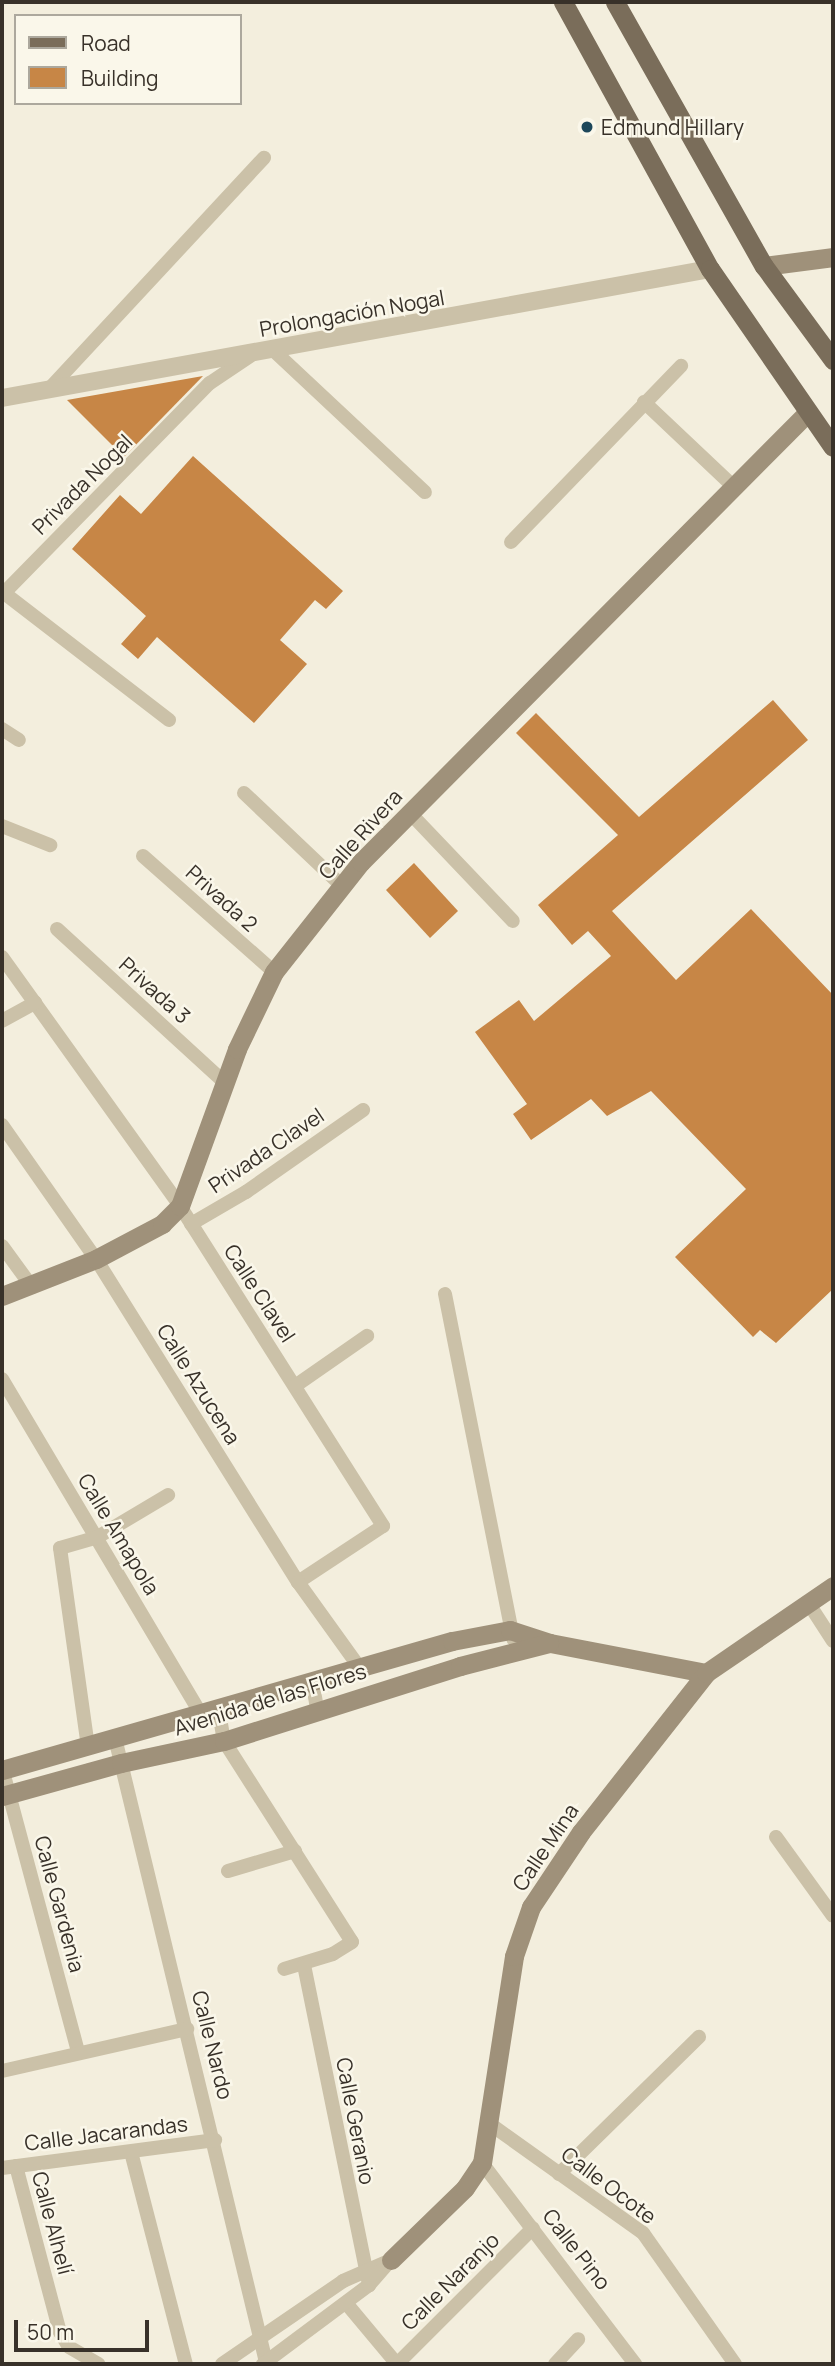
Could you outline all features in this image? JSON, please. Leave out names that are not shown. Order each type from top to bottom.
[{"type":"main road","points":[[563,2],[710,270],[833,447]]},
{"type":"main road","points":[[615,2],[764,266],[833,360]]},
{"type":"main road","points":[[764,266],[833,257]]},
{"type":"main road","name":"Calle Rivera","points":[[180,1206],[224,1082],[274,972],[342,886],[410,813],[808,412]]},
{"type":"main road","points":[[2,1296],[32,1287],[96,1259],[162,1224],[180,1206]]},
{"type":"main road","points":[[706,1673],[833,1586]]},
{"type":"main road","name":"Avenida de las Flores","points":[[2,1769],[88,1747],[209,1709],[359,1667],[510,1630],[550,1643],[706,1673]]},
{"type":"main road","name":"Avenida de las Flores","points":[[5,1796],[121,1763],[224,1741],[317,1709],[550,1643]]},
{"type":"main road","name":"Calle Mina","points":[[482,2164],[514,1955],[531,1907],[581,1832],[706,1673]]},
{"type":"main road","points":[[391,2260],[466,2188],[482,2164]]},
{"type":"street","points":[[51,387],[264,158]]},
{"type":"street","name":"Prolongación Nogal","points":[[2,398],[51,387],[273,350],[710,270]]},
{"type":"street","points":[[273,350],[425,492]]},
{"type":"street","name":"Privada Nogal","points":[[169,720],[4,593],[210,383],[254,353]]},
{"type":"street","points":[[511,542],[681,366]]},
{"type":"street","points":[[644,402],[734,487]]},
{"type":"street","points":[[2,729],[19,740]]},
{"type":"street","points":[[244,793],[342,886]]},
{"type":"street","points":[[410,813],[513,921]]},
{"type":"street","points":[[2,826],[50,845]]},
{"type":"street","name":"Privada 2","points":[[143,856],[274,972]]},
{"type":"street","name":"Privada 3","points":[[57,929],[224,1082]]},
{"type":"street","name":"Calle Clavel","points":[[2,957],[180,1206],[383,1526],[298,1582]]},
{"type":"street","points":[[2,1021],[35,1003]]},
{"type":"street","name":"Privada Clavel","points":[[191,1224],[246,1192],[363,1110]]},
{"type":"street","name":"Calle Azucena","points":[[2,1125],[96,1259],[298,1582],[359,1667]]},
{"type":"street","points":[[2,1246],[32,1287]]},
{"type":"street","points":[[445,1294],[516,1651]]},
{"type":"street","points":[[295,1386],[367,1336]]},
{"type":"street","name":"Calle Amapola","points":[[2,1378],[96,1538],[209,1709]]},
{"type":"street","points":[[88,1747],[60,1548],[96,1538],[167,1495]]},
{"type":"street","points":[[809,1604],[833,1641]]},
{"type":"street","points":[[312,1680],[317,1709]]},
{"type":"street","points":[[209,1709],[224,1741],[352,1942],[304,1965],[284,1969]]},
{"type":"street","name":"Calle Nardo","points":[[115,1738],[215,2140],[264,2363]]},
{"type":"street","name":"Calle Gardenia","points":[[2,1769],[5,1796],[78,2051]]},
{"type":"street","points":[[776,1837],[833,1916]]},
{"type":"street","points":[[228,1871],[295,1851]]},
{"type":"street","name":"Calle Geranio","points":[[304,1965],[363,2269],[369,2285]]},
{"type":"street","points":[[2,2071],[78,2051],[187,2029]]},
{"type":"street","points":[[559,2174],[699,2037]]},
{"type":"street","name":"Calle Ocote","points":[[490,2124],[643,2233],[735,2364]]},
{"type":"street","name":"Calle Jacarandas","points":[[9,2167],[215,2140]]},
{"type":"street","points":[[131,2152],[186,2364]]},
{"type":"street","name":"Calle Pino","points":[[482,2164],[635,2364]]},
{"type":"street","name":"Calle Alhelí","points":[[9,2167],[60,2332],[69,2347],[99,2364]]},
{"type":"street","name":"Calle Naranjo","points":[[397,2364],[533,2228]]},
{"type":"street","points":[[222,2364],[363,2269],[391,2260]]},
{"type":"street","points":[[264,2363],[369,2285],[391,2260]]},
{"type":"street","points":[[346,2303],[397,2364]]},
{"type":"street","points":[[555,2364],[578,2339]]},
{"type":"building","points":[[203,376],[124,457],[67,400]]},
{"type":"building","points":[[193,456],[343,591],[326,609],[315,600],[280,640],[307,664],[254,723],[157,637],[138,659],[121,644],[146,616],[72,549],[120,495],[141,514]]},
{"type":"building","points":[[773,700],[808,740],[612,911],[676,980],[751,909],[833,995],[833,1289],[776,1343],[760,1330],[753,1337],[675,1257],[746,1189],[651,1091],[607,1116],[591,1099],[531,1140],[513,1114],[527,1104],[475,1032],[519,1000],[534,1021],[611,956],[588,931],[572,945],[538,905],[618,835],[516,733],[536,713],[639,817]]},
{"type":"building","points":[[414,863],[458,911],[430,938],[386,890]]},
{"type":"place","name":"Edmund Hillary","points":[[587,127]]}]
